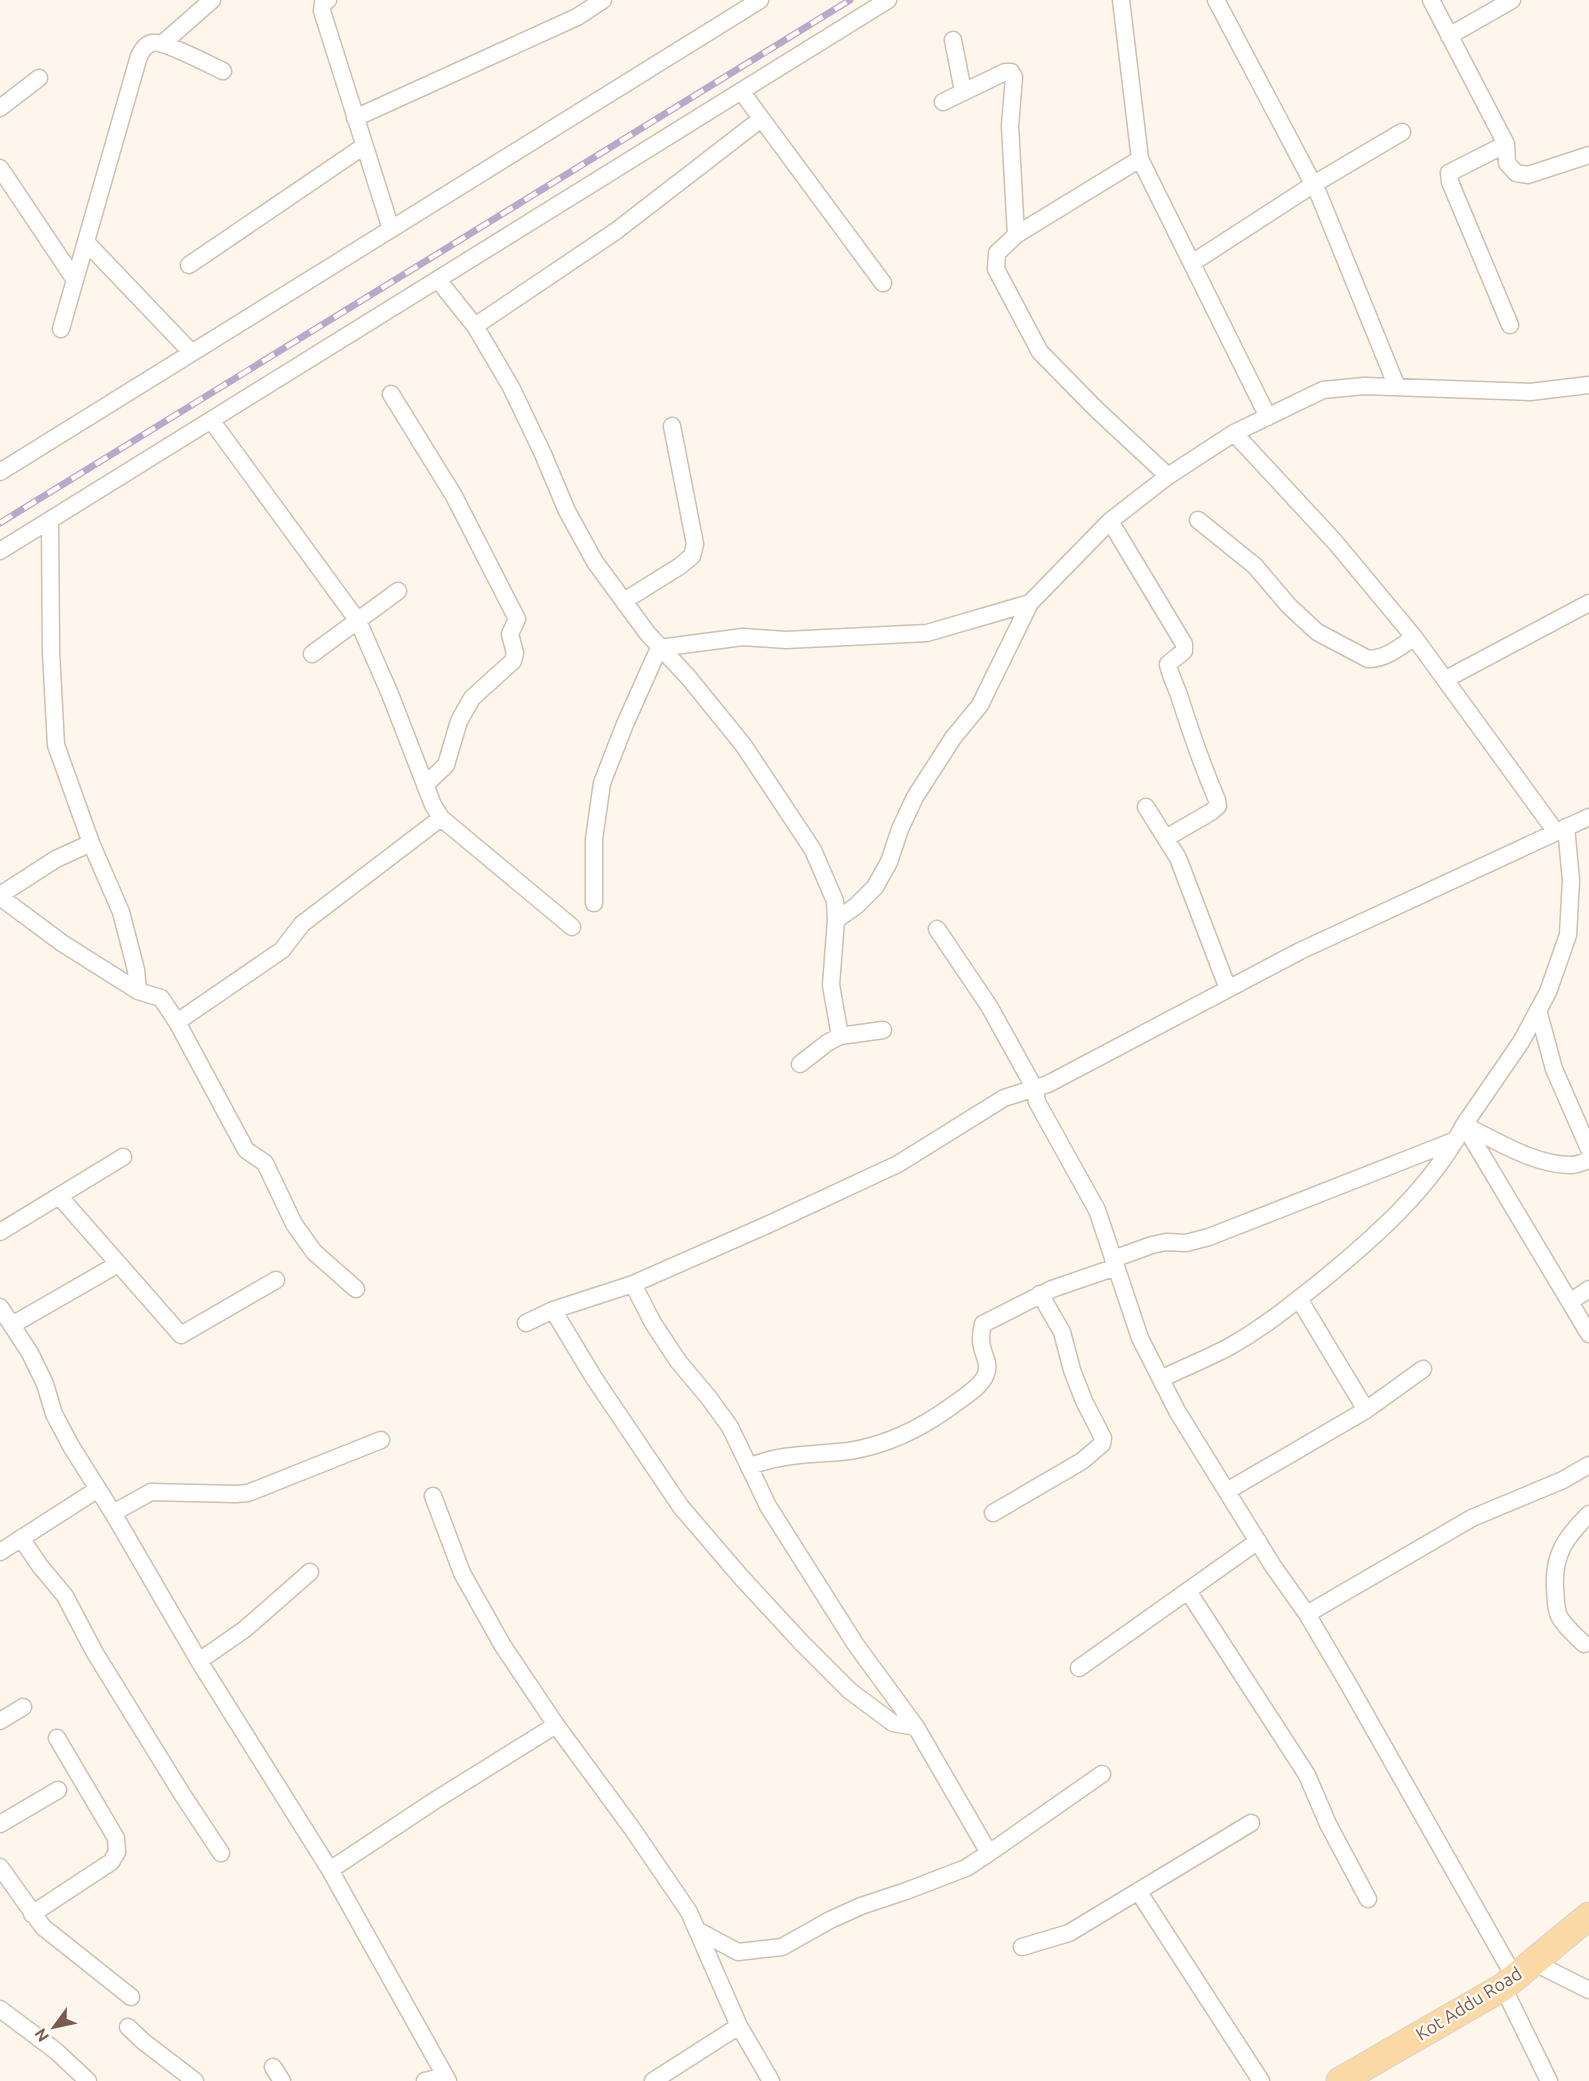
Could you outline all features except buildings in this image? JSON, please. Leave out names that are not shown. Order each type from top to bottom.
[{"type":"main road","name":"Kot Addu Road","points":[[1340,2081],[1517,1976],[1589,1916]]},
{"type":"street","points":[[328,0],[323,3],[321,11],[391,230]]},
{"type":"street","points":[[356,118],[555,25],[577,17],[603,0]]},
{"type":"street","points":[[0,472],[759,0]]},
{"type":"street","points":[[0,551],[888,0]]},
{"type":"street","points":[[1121,0],[1140,159],[1268,417]]},
{"type":"street","points":[[1216,0],[1314,184],[1397,387]]},
{"type":"street","points":[[1431,0],[1506,144],[1507,163],[1516,173],[1528,175],[1589,155]]},
{"type":"street","points":[[1449,36],[1512,0]]},
{"type":"street","points":[[162,44],[203,3]]},
{"type":"street","points":[[952,40],[963,91]]},
{"type":"street","points":[[61,329],[139,56],[143,49],[150,44],[162,44],[223,71]]},
{"type":"street","points":[[943,102],[1005,72],[1011,72],[1014,77],[1010,126],[1016,236]]},
{"type":"street","points":[[0,108],[39,78]]},
{"type":"street","points":[[741,91],[883,283]]},
{"type":"street","points":[[475,326],[616,231],[761,119]]},
{"type":"street","points":[[1192,263],[1314,184],[1402,132]]},
{"type":"street","points":[[1506,144],[1449,173],[1450,182],[1510,325]]},
{"type":"street","points":[[189,265],[364,146]]},
{"type":"street","points":[[1140,159],[1016,236],[997,253],[996,269],[1040,352],[1096,409],[1168,476]]},
{"type":"street","points":[[0,168],[75,279]]},
{"type":"street","points":[[86,242],[192,353]]},
{"type":"street","points":[[438,280],[475,326],[511,387],[543,454],[567,512],[595,562],[659,648],[689,678],[744,746],[813,850],[835,901],[836,920],[831,985],[840,1036]]},
{"type":"street","points":[[836,920],[856,906],[874,887],[889,862],[900,829],[915,797],[953,738],[980,705],[1030,603],[1110,521],[1168,476],[1234,433],[1323,390],[1364,386],[1530,392],[1589,385]]},
{"type":"street","points":[[391,394],[454,496],[517,619],[510,634],[515,653],[513,661],[472,698],[459,721],[446,765],[425,785]]},
{"type":"street","points":[[211,420],[358,621],[390,694],[433,805],[441,819],[572,927]]},
{"type":"street","points":[[624,601],[692,556],[695,544],[672,426]]},
{"type":"street","points":[[1161,1379],[1227,1348],[1280,1314],[1395,1215],[1419,1189],[1521,1042],[1548,992],[1568,935],[1571,880],[1561,830],[1414,637],[1335,542],[1234,433]]},
{"type":"street","points":[[50,520],[51,652],[56,745],[91,843],[121,912],[136,970],[138,991]]},
{"type":"street","points":[[1198,520],[1255,566],[1289,606],[1317,632],[1368,659],[1376,659],[1388,654],[1414,637]]},
{"type":"street","points":[[1110,521],[1184,644],[1184,651],[1168,664],[1169,671],[1175,683],[1199,759],[1217,800],[1218,806],[1211,812],[1166,838]]},
{"type":"street","points":[[312,654],[398,591]]},
{"type":"street","points":[[659,648],[742,637],[786,640],[927,633],[1030,603]]},
{"type":"street","points":[[1446,679],[1589,603]]},
{"type":"street","points":[[594,903],[594,839],[602,783],[659,648]]},
{"type":"street","points":[[1146,807],[1178,858],[1228,989]]},
{"type":"street","points":[[526,1323],[553,1310],[633,1284],[898,1164],[1005,1098],[1035,1089],[1300,951],[1589,817]]},
{"type":"street","points":[[177,1022],[282,950],[302,924],[441,819]]},
{"type":"street","points":[[91,843],[56,859],[0,896],[62,943],[138,991],[160,998],[177,1022],[246,1150],[265,1163],[294,1224],[314,1252],[356,1289]]},
{"type":"street","points":[[937,929],[989,1006],[1035,1089],[1037,1102],[1097,1209],[1140,1338],[1178,1411],[1306,1614],[1517,1976],[1549,2081]]},
{"type":"street","points":[[1538,1010],[1554,1069],[1582,1118],[1589,1149]]},
{"type":"street","points":[[800,1064],[840,1036],[883,1030]]},
{"type":"street","points":[[1460,1133],[1589,1334]]},
{"type":"street","points":[[749,1467],[766,1460],[874,1446],[928,1423],[983,1380],[987,1371],[987,1360],[982,1348],[983,1324],[1040,1294],[1152,1245],[1166,1242],[1186,1243],[1209,1237],[1460,1133],[1552,1163],[1573,1165],[1589,1161]]},
{"type":"street","points":[[0,1232],[123,1157]]},
{"type":"street","points":[[58,1196],[181,1335],[276,1280]]},
{"type":"street","points":[[12,1325],[118,1264]]},
{"type":"street","points":[[633,1284],[653,1323],[678,1361],[730,1427],[768,1506],[856,1645],[916,1727],[990,1853]]},
{"type":"street","points":[[1570,1302],[1589,1289]]},
{"type":"street","points":[[993,1513],[1082,1461],[1102,1444],[1103,1438],[1084,1401],[1072,1370],[1062,1332],[1040,1294]]},
{"type":"street","points":[[1299,1299],[1366,1410]]},
{"type":"street","points":[[0,1307],[30,1353],[45,1384],[54,1414],[199,1662],[330,1870],[446,2078],[425,2081]]},
{"type":"street","points":[[553,1310],[594,1378],[681,1507],[741,1577],[850,1691],[893,1723],[916,1727]]},
{"type":"street","points":[[1227,1491],[1366,1410],[1423,1369]]},
{"type":"street","points":[[113,1513],[151,1492],[226,1494],[248,1492],[381,1440]]},
{"type":"street","points":[[1306,1614],[1472,1518],[1563,1480],[1589,1465]]},
{"type":"street","points":[[0,1552],[98,1488]]},
{"type":"street","points":[[433,1496],[462,1573],[503,1646],[556,1725],[689,1911],[739,2026],[771,2081]]},
{"type":"street","points":[[1584,1644],[1559,1616],[1554,1575],[1558,1555],[1566,1538],[1589,1514]]},
{"type":"street","points":[[21,1538],[65,1596],[94,1653],[221,1853]]},
{"type":"street","points":[[1079,1668],[1258,1541]]},
{"type":"street","points":[[199,1662],[245,1629],[310,1572]]},
{"type":"street","points":[[1188,1591],[1307,1775],[1328,1824],[1368,1899]]},
{"type":"street","points":[[0,1720],[23,1707]]},
{"type":"street","points":[[330,1870],[434,1801],[556,1725]]},
{"type":"street","points":[[32,1914],[111,1862],[117,1852],[116,1838],[57,1738]]},
{"type":"street","points":[[697,1930],[738,1952],[782,1947],[830,1920],[861,1906],[966,1868],[1102,1774]]},
{"type":"street","points":[[0,1824],[58,1790]]},
{"type":"street","points":[[1022,1947],[1069,1933],[1251,1823]]},
{"type":"street","points":[[0,1867],[43,1927],[131,1997]]},
{"type":"street","points":[[1138,1891],[1261,2081]]},
{"type":"street","points":[[1517,1976],[1589,1990]]},
{"type":"street","points":[[0,2009],[56,2051],[88,2081]]},
{"type":"street","points":[[653,2081],[739,2026]]},
{"type":"street","points":[[128,2027],[195,2081]]},
{"type":"railway","points":[[0,523],[850,0]]}]
